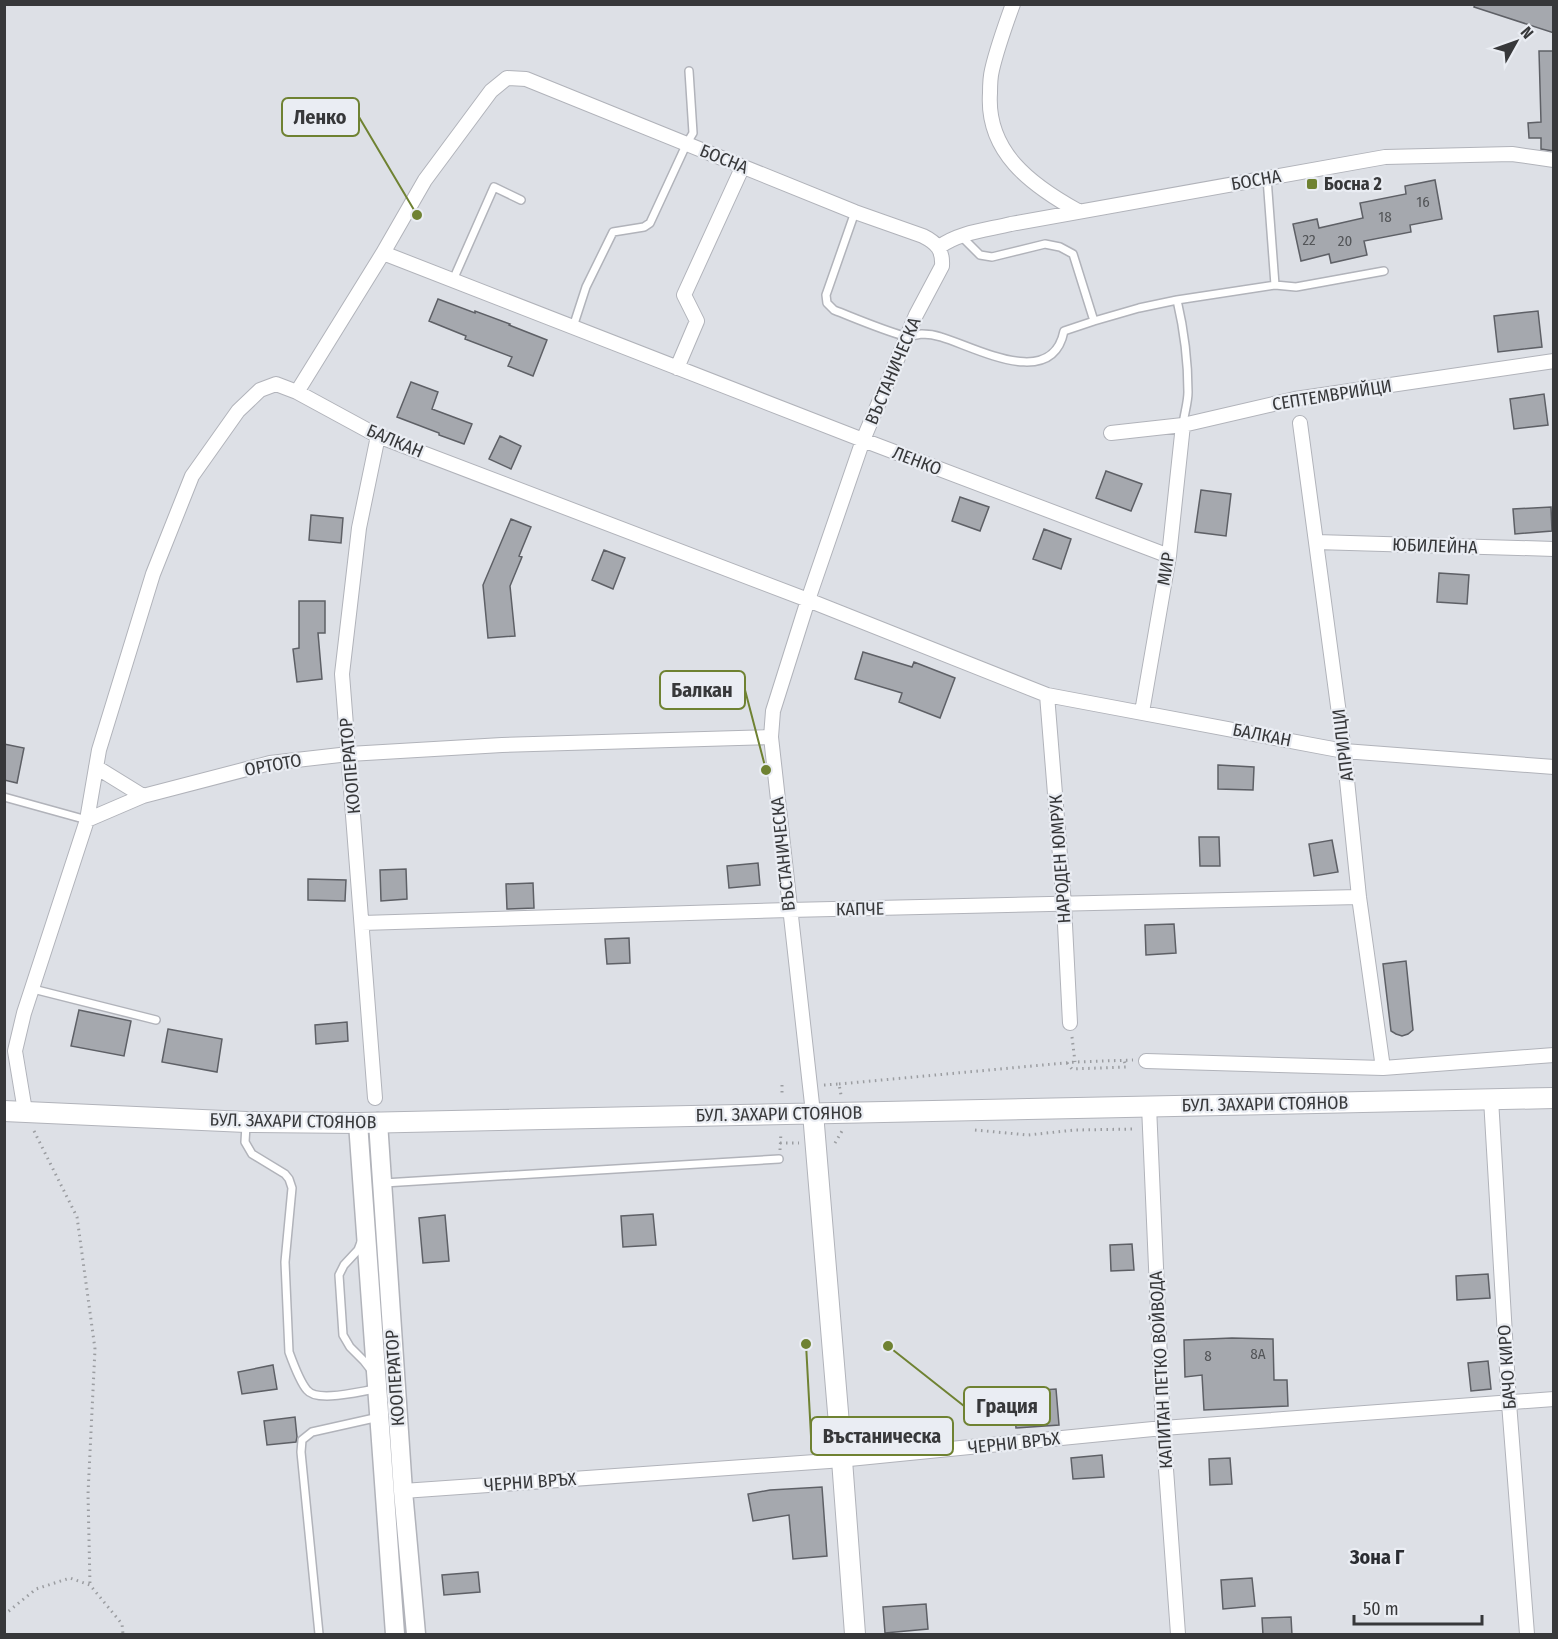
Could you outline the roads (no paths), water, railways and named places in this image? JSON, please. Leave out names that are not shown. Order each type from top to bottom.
[{"type":"main road","name":"БУЛ. ЗАХАРИ СТОЯНОВ","points":[[4,1111],[246,1122],[368,1122],[1554,1098]]},
{"type":"main road","name":"ВЪСТАНИЧЕСКА","points":[[813,1113],[855,1635]]},
{"type":"street","points":[[1013,4],[991,72],[989,105],[995,133],[1011,161],[1039,187],[1078,211]]},
{"type":"street","name":"БОСНА","points":[[383,253],[424,180],[490,91],[507,78],[526,79],[855,212],[923,236],[939,247],[961,236],[1011,224],[1385,157],[1512,153],[1554,160]]},
{"type":"street","points":[[677,368],[697,321],[684,295],[742,166]]},
{"type":"street","name":"ВЪСТАНИЧЕСКА","points":[[813,1113],[771,737],[773,711],[863,440],[907,337],[942,266],[943,256],[939,247]]},
{"type":"street","points":[[297,392],[383,253]]},
{"type":"street","name":"ЛЕНКО","points":[[383,253],[863,440],[1169,556]]},
{"type":"street","name":"СЕПТЕМВРИЙЦИ","points":[[1111,433],[1182,425],[1295,399],[1554,361]]},
{"type":"street","name":"БАЛКАН","points":[[96,767],[99,750],[153,574],[192,476],[238,411],[261,390],[276,384],[297,392],[378,436],[808,600],[1047,695],[1344,751],[1554,767]]},
{"type":"street","name":"АПРИЛЦИ","points":[[1300,423],[1344,751],[1359,897],[1383,1068]]},
{"type":"street","name":"МИР","points":[[1142,712],[1169,556],[1182,425]]},
{"type":"street","name":"КООПЕРАТОР","points":[[375,1098],[342,674],[358,528],[378,436]]},
{"type":"street","name":"ЮБИЛЕЙНА","points":[[1316,542],[1554,549]]},
{"type":"street","name":"НАРОДЕН ЮМРУК","points":[[1047,695],[1064,905],[1070,1023]]},
{"type":"street","name":"ОРТОТО","points":[[87,820],[143,796],[270,763],[349,754],[502,745],[771,737]]},
{"type":"street","points":[[25,1111],[15,1051],[24,1013],[87,820],[96,767],[143,796]]},
{"type":"street","name":"КАПЧЕ","points":[[362,923],[789,910],[1359,897]]},
{"type":"street","points":[[1146,1061],[1383,1068],[1554,1055]]},
{"type":"street","name":"БАЧО КИРО","points":[[1491,1099],[1509,1403],[1527,1635]]},
{"type":"street","name":"КАПИТАН ПЕТКО ВОЙВОДА","points":[[1149,1106],[1163,1428],[1178,1635]]},
{"type":"street","name":"КООПЕРАТОР","points":[[368,1122],[381,1183],[403,1491],[416,1635]]},
{"type":"street","name":"КООПЕРАТОР","points":[[368,1122],[366,1231],[395,1635]]},
{"type":"street","name":"ЧЕРНИ ВРЪХ","points":[[403,1491],[842,1460],[1163,1428],[1554,1400]]},
{"type":"lane","points":[[573,327],[586,286],[613,232],[644,227],[650,223],[693,133],[689,71]]},
{"type":"lane","points":[[1267,178],[1275,285]]},
{"type":"lane","points":[[453,280],[494,187],[521,200]]},
{"type":"lane","points":[[855,212],[826,295],[827,303],[834,310],[907,337],[922,334],[938,336],[1008,361],[1042,361],[1056,350],[1064,331],[1139,308],[1275,285],[1296,288],[1384,271]]},
{"type":"lane","points":[[961,236],[980,255],[992,257],[1045,244],[1060,247],[1073,254],[1094,321]]},
{"type":"lane","points":[[1177,300],[1183,325],[1187,360],[1188,394],[1182,425]]},
{"type":"lane","points":[[4,797],[87,820]]},
{"type":"lane","points":[[33,989],[156,1020]]},
{"type":"lane","points":[[246,1122],[245,1142],[252,1154],[285,1174],[292,1188],[285,1262],[290,1352],[308,1391],[315,1396],[324,1396],[376,1383],[364,1361],[350,1347],[343,1335],[339,1275],[344,1265],[358,1250],[366,1231]]},
{"type":"lane","points":[[381,1183],[779,1159]]},
{"type":"lane","points":[[319,1635],[301,1452],[302,1440],[312,1432],[379,1418]]},
{"type":"place","name":"Босна 2","points":[[1312,184]]},
{"type":"place","name":"Ленко","points":[[417,215]]},
{"type":"place","name":"Балкан","points":[[766,770]]},
{"type":"place","name":"Въстаническа","points":[[806,1344]]},
{"type":"place","name":"Грация","points":[[888,1346]]},
{"type":"district","name":"Зона Г","points":[[1377,1557]]}]
